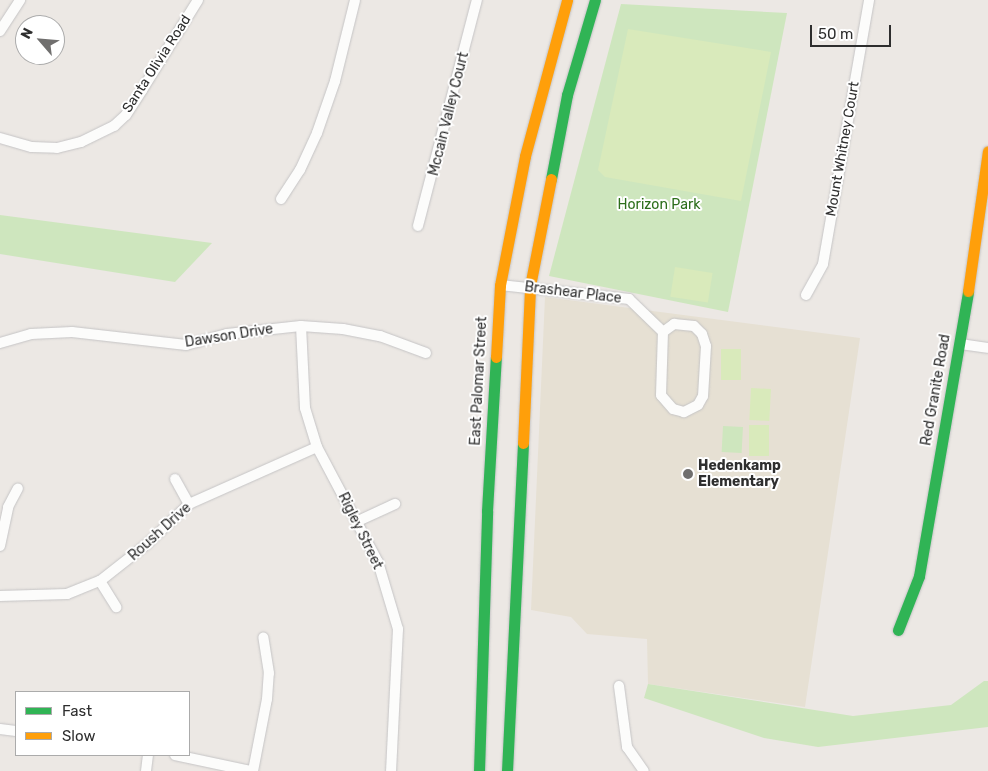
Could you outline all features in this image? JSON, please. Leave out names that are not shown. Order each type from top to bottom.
[{"type":"main road","name":"East Palomar Street","points":[[479,771],[487,511],[500,285],[525,156],[567,0]]},
{"type":"main road","points":[[507,771],[530,286],[567,96],[595,0]]},
{"type":"main road","name":"Red Granite Road","points":[[898,630],[919,576],[960,344],[988,151]]},
{"type":"street","points":[[0,31],[20,0]]},
{"type":"street","name":"Santa Olivia Road","points":[[0,138],[32,147],[57,148],[81,142],[114,126],[126,115],[198,0]]},
{"type":"street","points":[[281,199],[300,170],[317,133],[335,81],[355,0]]},
{"type":"street","name":"Mccain Valley Court","points":[[418,226],[476,0]]},
{"type":"street","name":"Mount Whitney Court","points":[[806,295],[823,264],[869,0]]},
{"type":"street","name":"Brashear Place","points":[[500,285],[530,286],[629,299],[663,332]]},
{"type":"street","points":[[674,324],[686,324],[694,326],[705,340],[703,396],[698,405],[684,412],[672,409],[661,395],[663,332],[674,324]]},
{"type":"street","name":"Dawson Drive","points":[[0,343],[31,334],[72,332],[186,345],[227,334],[300,326],[343,329],[380,336],[426,353]]},
{"type":"street","name":"Rigley Street","points":[[300,326],[305,408],[316,447],[358,521],[378,562],[398,629],[391,771]]},
{"type":"street","points":[[960,344],[988,348]]},
{"type":"street","name":"Roush Drive","points":[[0,596],[67,594],[100,581],[148,544],[189,504],[316,447]]},
{"type":"street","points":[[175,479],[189,504]]},
{"type":"street","points":[[0,546],[8,507],[18,488]]},
{"type":"street","points":[[358,521],[395,504]]},
{"type":"street","points":[[100,581],[116,607]]},
{"type":"street","points":[[181,756],[251,771],[267,699],[269,673],[263,637]]},
{"type":"street","points":[[619,686],[627,747],[644,771]]},
{"type":"street","points":[[0,729],[15,731]]},
{"type":"street","points":[[146,771],[148,756]]},
{"type":"shaded area","name":"Hedenkamp Elementary","points":[[545,297],[860,338],[805,707],[648,684],[647,639],[587,634],[571,617],[531,610]]},
{"type":"green space","name":"Horizon Park","points":[[621,4],[787,13],[728,312],[549,276]]},
{"type":"green space","points":[[628,29],[771,52],[741,201],[605,177],[598,170]]},
{"type":"green space","points":[[0,215],[212,243],[175,282],[0,254]]},
{"type":"green space","points":[[675,267],[713,273],[708,303],[670,297]]},
{"type":"green space","points":[[721,349],[741,349],[741,380],[721,380]]},
{"type":"green space","points":[[751,388],[771,389],[769,421],[749,420]]},
{"type":"green space","points":[[749,425],[769,425],[769,456],[749,456]]},
{"type":"green space","points":[[723,426],[743,427],[742,453],[722,452]]},
{"type":"green space","points":[[984,681],[988,681],[988,727],[818,747],[764,738],[644,698],[648,684],[853,716],[951,705]]},
{"type":"traffic: fast","points":[[551,179],[567,95],[595,0]]},
{"type":"traffic: fast","points":[[898,630],[919,576],[968,291]]},
{"type":"traffic: fast","points":[[479,771],[487,511],[496,357]]},
{"type":"traffic: fast","points":[[507,771],[523,443]]},
{"type":"traffic: slow","points":[[496,357],[500,285],[525,156],[567,0]]},
{"type":"traffic: slow","points":[[968,291],[988,151]]},
{"type":"traffic: slow","points":[[523,443],[530,286],[551,179]]},
{"type":"place","name":"Hedenkamp Elementary","points":[[688,474]]}]
